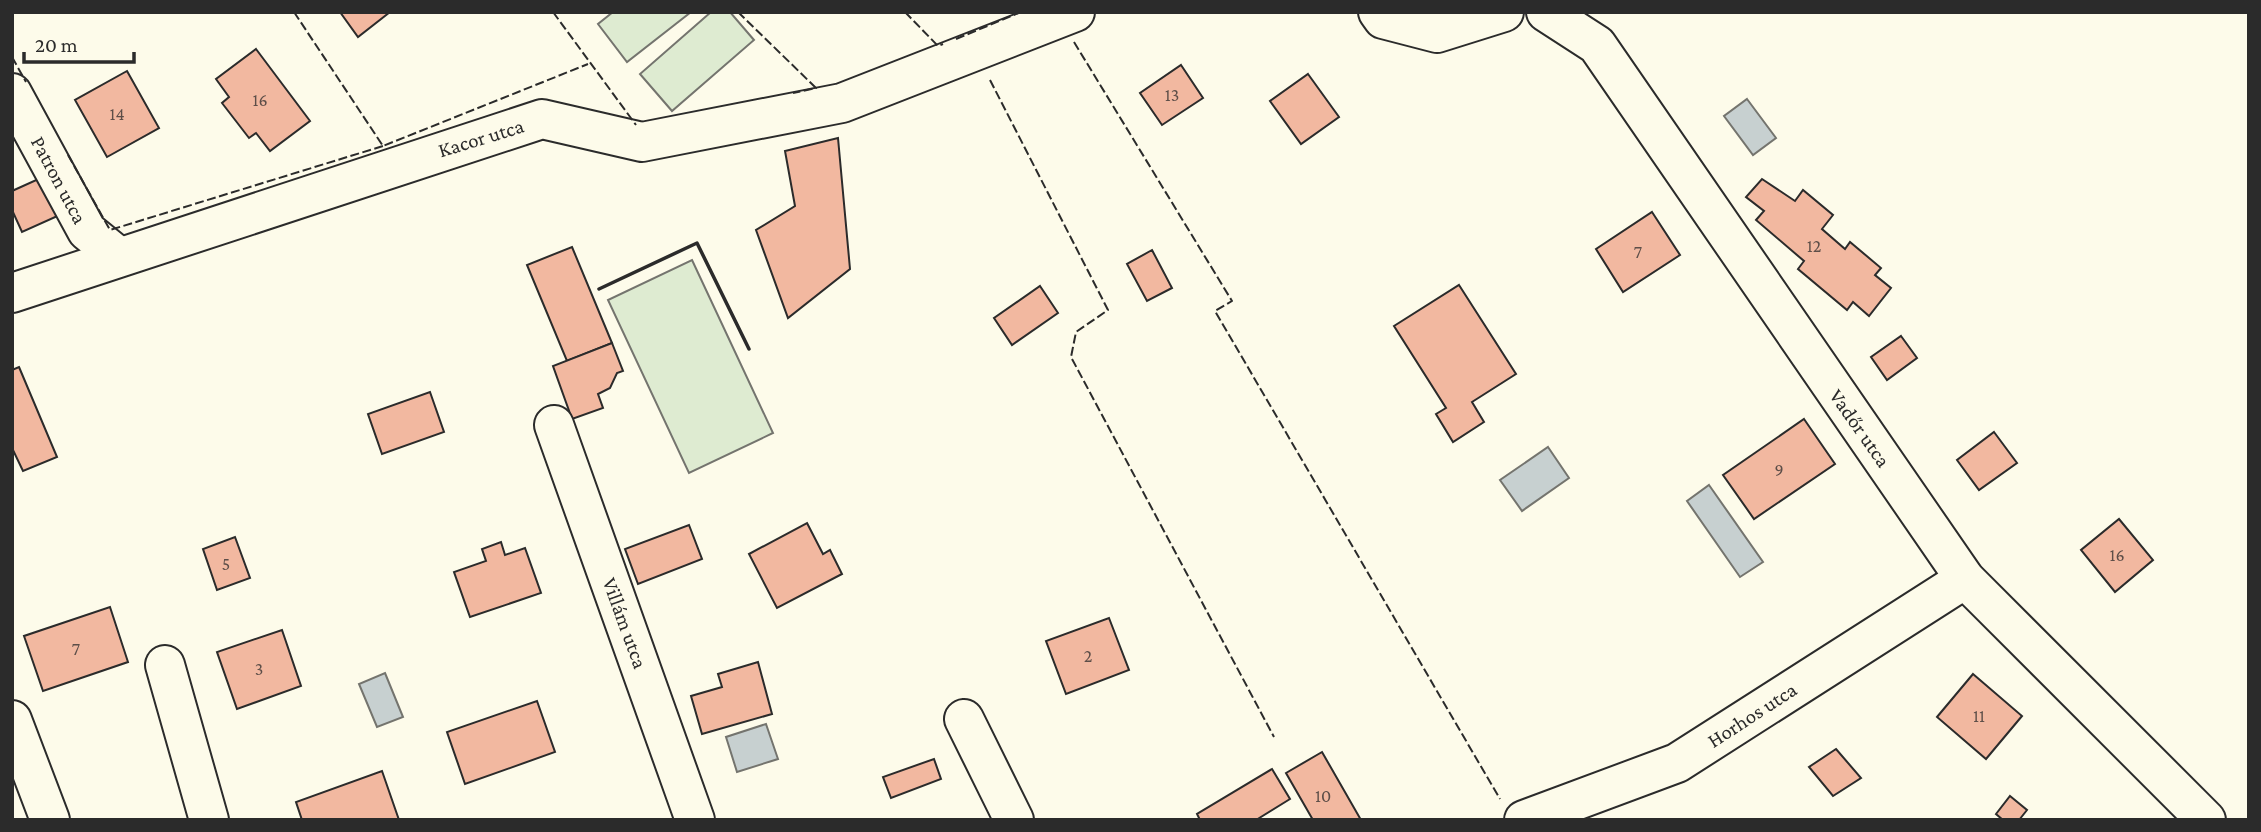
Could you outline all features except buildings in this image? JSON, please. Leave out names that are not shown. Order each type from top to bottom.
[{"type":"street","name":"Kacor utca","points":[[12,293],[542,119],[642,142],[842,103],[1075,12]]},
{"type":"street","points":[[1378,12],[1383,19],[1437,33],[1504,12]]},
{"type":"street","name":"Vadőr utca","points":[[1546,12],[1597,45],[1965,579],[2206,820]]},
{"type":"street","name":"Patron utca","points":[[12,93],[87,231],[119,257]]},
{"type":"street","name":"Villám utca","points":[[554,425],[695,820]]},
{"type":"street","name":"Horhos utca","points":[[1524,820],[1677,763],[1965,579]]},
{"type":"street","points":[[165,665],[209,820]]},
{"type":"street","points":[[964,719],[1014,820]]},
{"type":"street","points":[[12,720],[50,820]]},
{"type":"green space","points":[[613,12],[691,12],[627,62],[598,24]]},
{"type":"green space","points":[[711,12],[730,12],[754,40],[672,111],[640,74]]},
{"type":"green space","points":[[692,260],[773,433],[689,473],[608,300]]},
{"type":"shaded area","points":[[1747,99],[1776,138],[1753,155],[1724,116]]},
{"type":"shaded area","points":[[1548,447],[1569,478],[1522,511],[1500,480]]},
{"type":"shaded area","points":[[1709,485],[1763,562],[1740,577],[1687,501]]},
{"type":"shaded area","points":[[385,673],[403,717],[377,727],[359,684]]},
{"type":"shaded area","points":[[766,724],[778,759],[737,772],[726,737]]},
{"type":"fence","points":[[294,12],[383,146],[588,64]]},
{"type":"fence","points":[[553,12],[636,125]]},
{"type":"fence","points":[[738,12],[816,88],[793,93]]},
{"type":"fence","points":[[905,12],[938,46],[943,44]]},
{"type":"fence","points":[[956,39],[1021,12]]},
{"type":"fence","points":[[1074,42],[1232,301],[1215,311],[1500,799]]},
{"type":"fence","points":[[12,57],[26,82]]},
{"type":"fence","points":[[990,80],[1108,310],[1076,332],[1071,357],[1274,737]]},
{"type":"fence","points":[[68,155],[110,230],[383,146]]},
{"type":"wall","points":[[599,289],[697,243],[749,349]]}]
